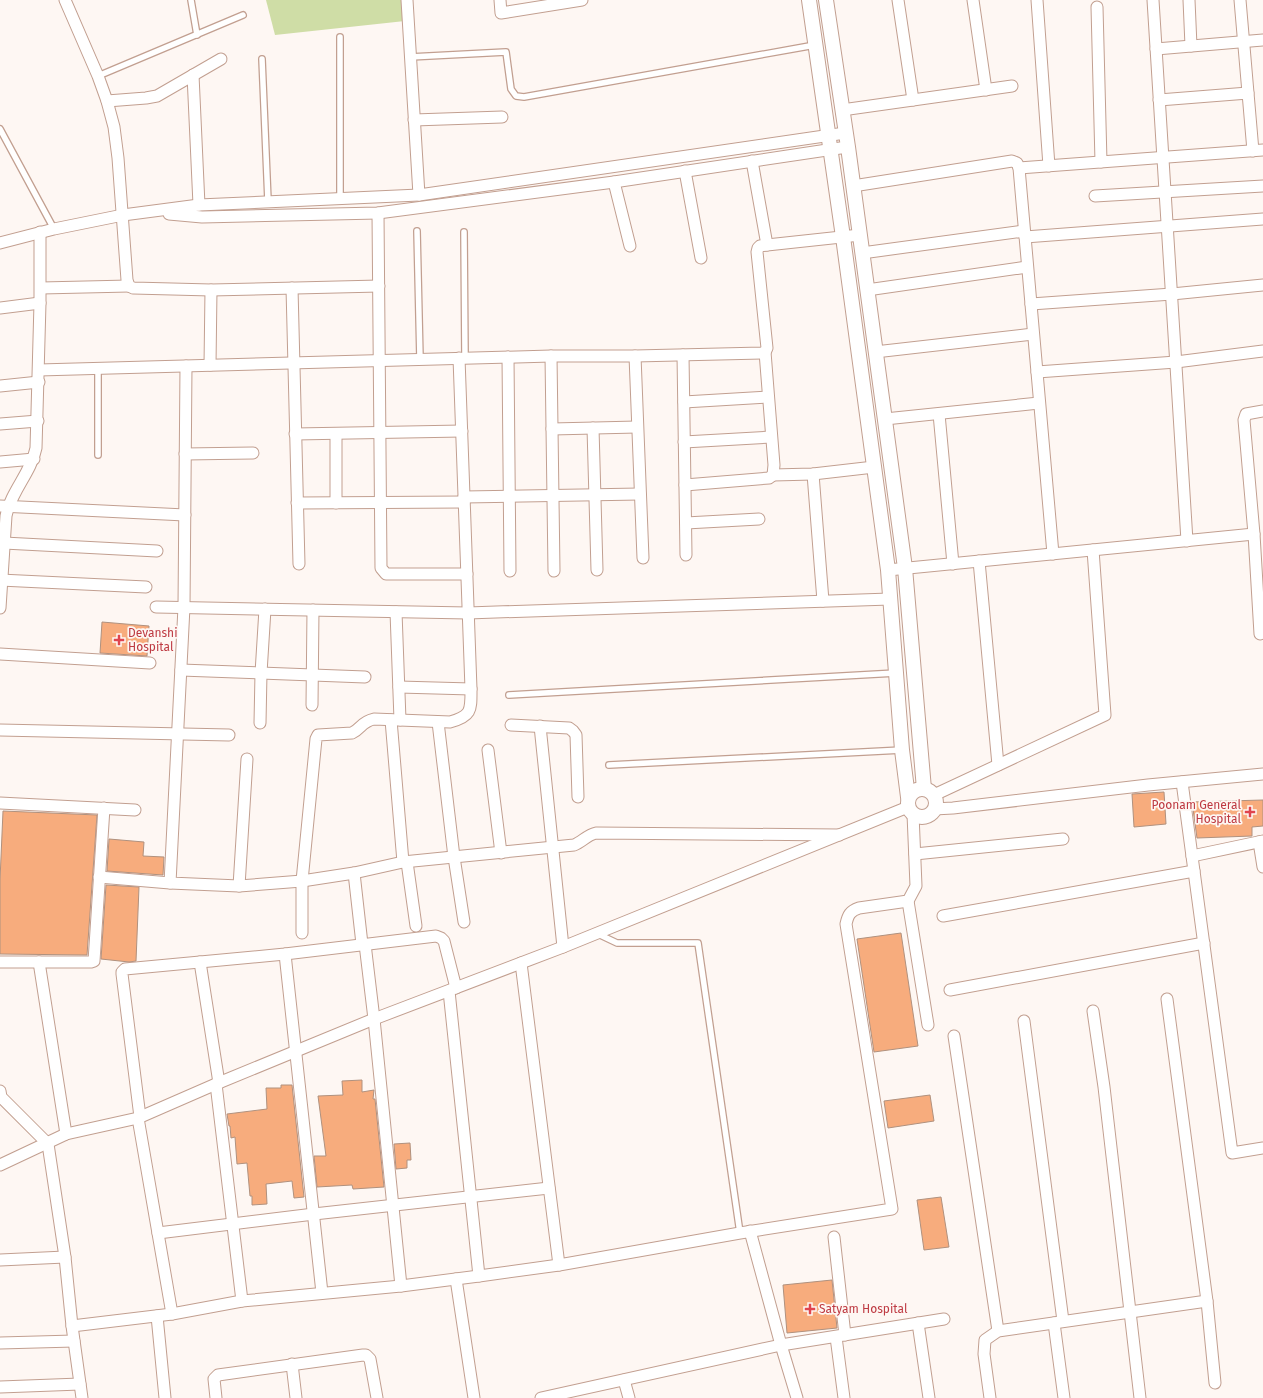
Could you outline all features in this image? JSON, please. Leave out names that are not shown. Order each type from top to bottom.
[{"type":"street","points":[[65,0],[98,76],[114,127],[123,215],[127,280],[129,286]]},
{"type":"street","points":[[407,0],[419,195]]},
{"type":"street","points":[[500,0],[501,13],[582,0]]},
{"type":"street","points":[[809,0],[844,237],[888,570],[902,750],[915,854],[916,886],[908,901],[928,1025]]},
{"type":"street","points":[[826,0],[860,235],[905,568],[929,792],[936,800],[934,809],[930,814],[925,816],[919,817],[910,806]]},
{"type":"street","points":[[898,0],[913,100]]},
{"type":"street","points":[[973,0],[986,90]]},
{"type":"street","points":[[1037,0],[1049,166]]},
{"type":"street","points":[[1153,0],[1187,541]]},
{"type":"street","points":[[1189,0],[1191,46]]},
{"type":"street","points":[[1019,168],[1258,151],[1248,93],[1240,0]]},
{"type":"street","points":[[1096,7],[1101,162]]},
{"type":"street","points":[[1156,49],[1263,40]]},
{"type":"street","points":[[107,101],[156,96],[221,59]]},
{"type":"street","points":[[193,75],[199,205]]},
{"type":"street","points":[[842,110],[1012,86]]},
{"type":"street","points":[[1159,100],[1248,93]]},
{"type":"street","points":[[414,120],[502,117]]},
{"type":"street","points":[[0,243],[40,232],[123,215],[199,205],[419,195],[846,140]]},
{"type":"street","points":[[147,213],[202,216],[378,213],[614,182],[752,161],[829,142]]},
{"type":"street","points":[[752,161],[766,245]]},
{"type":"street","points":[[853,186],[1012,161],[1017,162],[1019,168],[1053,554]]},
{"type":"street","points":[[685,171],[701,258]]},
{"type":"street","points":[[614,182],[630,246]]},
{"type":"street","points":[[1095,196],[1263,186]]},
{"type":"street","points":[[378,213],[381,568],[386,574],[467,574]]},
{"type":"street","points":[[862,253],[1025,234],[1167,227],[1263,220]]},
{"type":"street","points":[[0,608],[4,543],[4,506],[34,459],[36,448],[41,288],[40,232]]},
{"type":"street","points":[[773,475],[774,465],[768,397],[766,348],[757,252],[758,248],[766,245],[860,235]]},
{"type":"street","points":[[867,290],[1027,267]]},
{"type":"street","points":[[1031,304],[1172,294],[1263,285]]},
{"type":"street","points":[[41,288],[129,286],[133,288],[211,290],[379,286]]},
{"type":"street","points":[[292,288],[299,564]]},
{"type":"street","points":[[210,365],[211,290]]},
{"type":"street","points":[[0,308],[40,303]]},
{"type":"street","points":[[876,352],[1033,334]]},
{"type":"street","points":[[1036,372],[1176,362],[1263,351]]},
{"type":"street","points":[[39,370],[420,359],[635,356],[765,352]]},
{"type":"street","points":[[683,355],[686,555]]},
{"type":"street","points":[[551,356],[554,571]]},
{"type":"street","points":[[635,356],[643,558]]},
{"type":"street","points":[[508,357],[510,571]]},
{"type":"street","points":[[302,933],[302,881],[316,739],[318,735],[345,734],[352,732],[361,724],[374,719],[450,722],[462,719],[467,716],[469,712],[471,689],[462,431],[462,358]]},
{"type":"street","points":[[170,883],[184,607],[186,366]]},
{"type":"street","points":[[0,386],[39,382]]},
{"type":"street","points":[[684,402],[768,397]]},
{"type":"street","points":[[885,419],[1039,403]]},
{"type":"street","points":[[1260,634],[1254,534],[1244,420],[1246,414],[1263,411]]},
{"type":"street","points":[[939,414],[953,564]]},
{"type":"street","points":[[0,424],[38,421]]},
{"type":"street","points":[[552,428],[637,427]]},
{"type":"street","points":[[593,428],[597,570]]},
{"type":"street","points":[[295,434],[462,431]]},
{"type":"street","points":[[336,434],[336,503]]},
{"type":"street","points":[[684,442],[771,437]]},
{"type":"street","points":[[185,454],[253,453]]},
{"type":"street","points":[[0,462],[34,459]]},
{"type":"street","points":[[685,485],[769,478],[773,475],[813,474],[891,464]]},
{"type":"street","points":[[813,474],[823,601]]},
{"type":"street","points":[[297,503],[380,503],[464,500],[509,496],[640,494]]},
{"type":"street","points":[[4,506],[185,515]]},
{"type":"street","points":[[686,523],[758,519]]},
{"type":"street","points":[[888,570],[1254,534]]},
{"type":"street","points":[[4,543],[157,551]]},
{"type":"street","points":[[0,1165],[48,1144],[66,1134],[139,1118],[217,1083],[297,1052],[374,1019],[596,934],[910,806],[916,789],[929,792],[998,765],[1105,715],[1093,550]]},
{"type":"street","points":[[978,561],[998,765]]},
{"type":"street","points":[[1,580],[146,587]]},
{"type":"street","points":[[156,607],[468,613],[890,599]]},
{"type":"street","points":[[260,723],[265,609]]},
{"type":"street","points":[[312,705],[313,610]]},
{"type":"street","points":[[396,612],[398,687],[395,720],[405,862],[416,926]]},
{"type":"street","points":[[0,654],[150,663]]},
{"type":"street","points":[[181,670],[365,677]]},
{"type":"street","points":[[398,687],[471,689]]},
{"type":"street","points":[[438,722],[454,857],[464,922]]},
{"type":"street","points":[[511,725],[569,728],[576,734],[578,797]]},
{"type":"street","points":[[540,726],[563,947]]},
{"type":"street","points":[[0,730],[229,735]]},
{"type":"street","points":[[488,750],[501,853]]},
{"type":"street","points":[[239,886],[247,759]]},
{"type":"street","points":[[934,809],[1263,774]]},
{"type":"street","points":[[1182,782],[1232,1153],[1263,1148]]},
{"type":"street","points":[[0,803],[135,810]]},
{"type":"street","points":[[0,962],[91,962],[94,960],[104,808]]},
{"type":"street","points":[[99,877],[170,883],[239,886],[302,881],[354,873],[405,862],[574,845],[591,834],[839,835]]},
{"type":"street","points":[[915,854],[1063,839]]},
{"type":"street","points":[[1192,856],[1261,842],[1263,867]]},
{"type":"street","points":[[943,916],[1194,871]]},
{"type":"street","points":[[354,873],[374,1019],[401,1286]]},
{"type":"street","points":[[72,1326],[172,1314],[242,1301],[401,1286],[559,1265],[745,1232],[892,1209],[846,924],[847,916],[853,910],[908,901]]},
{"type":"street","points":[[172,1314],[139,1118],[122,972],[125,968],[285,954],[430,936],[441,938],[444,941],[453,989],[479,1276]]},
{"type":"street","points":[[950,990],[1204,943]]},
{"type":"street","points":[[285,954],[297,1052],[322,1293]]},
{"type":"street","points":[[39,962],[66,1134]]},
{"type":"street","points":[[200,962],[217,1083],[242,1301]]},
{"type":"street","points":[[521,963],[559,1265]]},
{"type":"street","points":[[1167,999],[1207,1301],[1215,1383]]},
{"type":"street","points":[[1093,1011],[1104,1087],[1140,1398]]},
{"type":"street","points":[[1024,1021],[1058,1322],[1064,1398]]},
{"type":"street","points":[[954,1036],[998,1331]]},
{"type":"street","points":[[0,1091],[1,1097],[48,1144],[82,1398]]},
{"type":"street","points":[[158,1233],[549,1188]]},
{"type":"street","points":[[745,1232],[797,1398]]},
{"type":"street","points":[[834,1237],[844,1398]]},
{"type":"street","points":[[0,1260],[64,1257]]},
{"type":"street","points":[[456,1279],[474,1398]]},
{"type":"street","points":[[990,1398],[984,1354],[985,1340],[998,1331],[1207,1301]]},
{"type":"street","points":[[157,1316],[165,1398]]},
{"type":"street","points":[[541,1398],[781,1346],[944,1319]]},
{"type":"street","points":[[918,1323],[929,1398]]},
{"type":"street","points":[[0,1343],[74,1341]]},
{"type":"street","points":[[216,1398],[214,1379],[218,1375],[363,1355],[366,1355],[370,1359],[377,1398]]},
{"type":"street","points":[[292,1364],[296,1398]]},
{"type":"street","points":[[624,1380],[629,1398]]},
{"type":"street","points":[[0,1387],[80,1384]]},
{"type":"lane","points":[[191,0],[197,34]]},
{"type":"lane","points":[[98,76],[243,15]]},
{"type":"lane","points":[[340,37],[340,198]]},
{"type":"lane","points":[[410,57],[506,52],[511,89],[516,96],[524,97],[816,45]]},
{"type":"lane","points":[[262,59],[268,201]]},
{"type":"lane","points":[[0,129],[54,229]]},
{"type":"lane","points":[[417,231],[420,359]]},
{"type":"lane","points":[[462,358],[464,232]]},
{"type":"lane","points":[[98,368],[98,455]]},
{"type":"lane","points":[[508,695],[896,673]]},
{"type":"lane","points":[[609,765],[902,750]]},
{"type":"lane","points":[[596,934],[617,944],[698,943],[745,1232]]},
{"type":"green space","points":[[266,0],[403,0],[405,21],[275,35]]},
{"type":"building","points":[[102,622],[149,626],[147,656],[100,653]]},
{"type":"building","points":[[1164,792],[1166,824],[1134,827],[1132,794]]},
{"type":"building","points":[[1263,800],[1263,826],[1252,827],[1252,836],[1197,838],[1192,802]]},
{"type":"building","points":[[3,811],[97,815],[87,955],[0,954],[0,880]]},
{"type":"building","points":[[109,839],[144,842],[143,856],[164,857],[163,875],[107,871]]},
{"type":"building","points":[[106,885],[139,887],[136,961],[129,962],[101,959]]},
{"type":"building","points":[[901,933],[918,1046],[874,1052],[857,939]]},
{"type":"building","points":[[362,1080],[362,1092],[374,1090],[373,1099],[375,1099],[384,1187],[353,1189],[352,1185],[317,1187],[314,1156],[326,1156],[318,1096],[343,1095],[342,1081]]},
{"type":"building","points":[[281,1085],[292,1085],[304,1197],[294,1198],[292,1181],[266,1184],[267,1204],[252,1205],[247,1163],[237,1164],[235,1137],[231,1138],[227,1114],[267,1109],[266,1088],[281,1088]]},
{"type":"building","points":[[930,1095],[934,1121],[888,1128],[884,1101]]},
{"type":"building","points":[[410,1143],[411,1160],[407,1160],[407,1168],[396,1169],[394,1144]]},
{"type":"building","points":[[941,1197],[949,1247],[924,1250],[917,1200]]},
{"type":"building","points":[[832,1280],[837,1328],[787,1333],[783,1285]]},
{"type":"place","name":"Devanshi Hospital","points":[[119,640]]},
{"type":"place","name":"Poonam General Hospital","points":[[1250,812]]},
{"type":"place","name":"Satyam Hospital","points":[[810,1309]]}]
